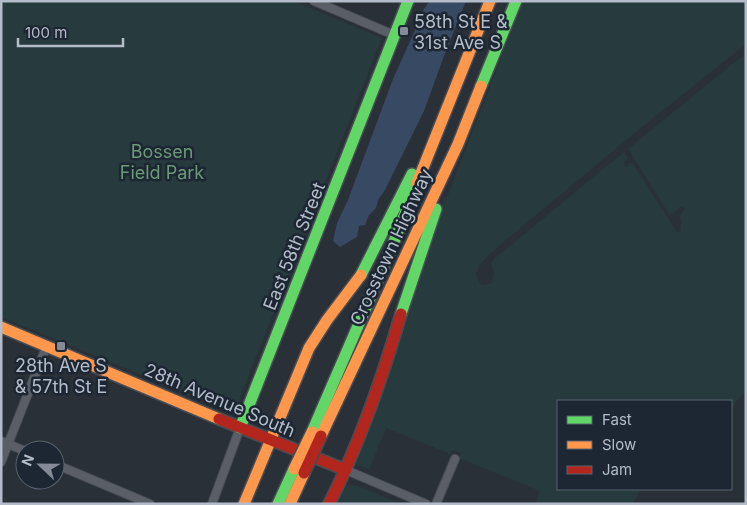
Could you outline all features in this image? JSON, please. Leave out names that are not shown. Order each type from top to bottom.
[{"type":"main road","name":"East 58th Street","points":[[240,428],[408,1]]},
{"type":"main road","name":"Crosstown Highway","points":[[316,434],[489,1]]},
{"type":"main road","name":"Crosstown Highway","points":[[278,504],[299,471],[458,144],[516,1]]},
{"type":"main road","points":[[244,504],[310,348],[327,320],[364,271],[426,146],[440,126]]},
{"type":"main road","points":[[329,504],[346,470],[380,384],[416,266],[458,144]]},
{"type":"main road","name":"28th Avenue South","points":[[1,327],[240,428],[346,470]]},
{"type":"main road","name":"Crosstown Highway","points":[[290,504],[299,471]]},
{"type":"street","points":[[314,1],[394,35]]},
{"type":"street","points":[[1,462],[5,442],[47,346]]},
{"type":"street","name":"East 58th Street","points":[[212,504],[240,428]]},
{"type":"street","points":[[436,504],[454,459]]},
{"type":"street","points":[[65,468],[150,504]]},
{"type":"street","name":"28th Avenue South","points":[[346,470],[426,504]]},
{"type":"green space","name":"Bossen Field Park","points":[[1,1],[293,1],[382,38],[234,413],[1,317]]},
{"type":"green space","points":[[523,1],[746,1],[746,44],[637,131],[495,249],[480,264],[476,274],[479,283],[484,285],[492,283],[494,273],[491,263],[494,259],[624,152],[628,158],[624,162],[625,166],[627,167],[630,163],[633,164],[677,232],[681,231],[682,222],[679,216],[685,209],[682,206],[672,214],[669,214],[628,149],[746,53],[746,390],[735,403],[732,410],[732,400],[557,400],[557,490],[640,490],[633,504],[535,504],[540,491],[459,458],[461,453],[452,450],[450,454],[386,428],[369,470],[355,464],[437,218],[445,197],[447,197]]},
{"type":"green space","points":[[347,484],[358,486],[401,504],[333,504]]},
{"type":"water","points":[[466,1],[424,111],[385,190],[378,200],[376,208],[369,215],[365,225],[359,226],[357,237],[340,247],[333,241],[337,223],[348,200],[393,79],[415,30],[419,16],[429,2]]},
{"type":"traffic: fast","points":[[240,428],[408,1]]},
{"type":"traffic: fast","points":[[481,86],[516,1]]},
{"type":"traffic: fast","points":[[361,275],[412,174]]},
{"type":"traffic: fast","points":[[312,432],[390,252],[417,183]]},
{"type":"traffic: fast","points":[[401,314],[436,209]]},
{"type":"traffic: fast","points":[[278,504],[294,469]]},
{"type":"traffic: slow","points":[[417,183],[490,1]]},
{"type":"traffic: slow","points":[[321,436],[458,144],[481,86]]},
{"type":"traffic: slow","points":[[244,504],[309,348],[327,320],[361,275]]},
{"type":"traffic: slow","points":[[1,327],[219,419]]},
{"type":"traffic: slow","points":[[294,469],[312,432]]},
{"type":"traffic: slow","points":[[290,504],[304,473]]},
{"type":"traffic: jam","points":[[329,504],[351,458],[370,410],[401,314]]},
{"type":"traffic: jam","points":[[219,419],[346,470]]},
{"type":"traffic: jam","points":[[304,473],[321,436]]},
{"type":"place","name":"58th St E & 31st Ave S","points":[[404,31]]},
{"type":"place","name":"28th Ave S & 57th St E","points":[[61,346]]}]
